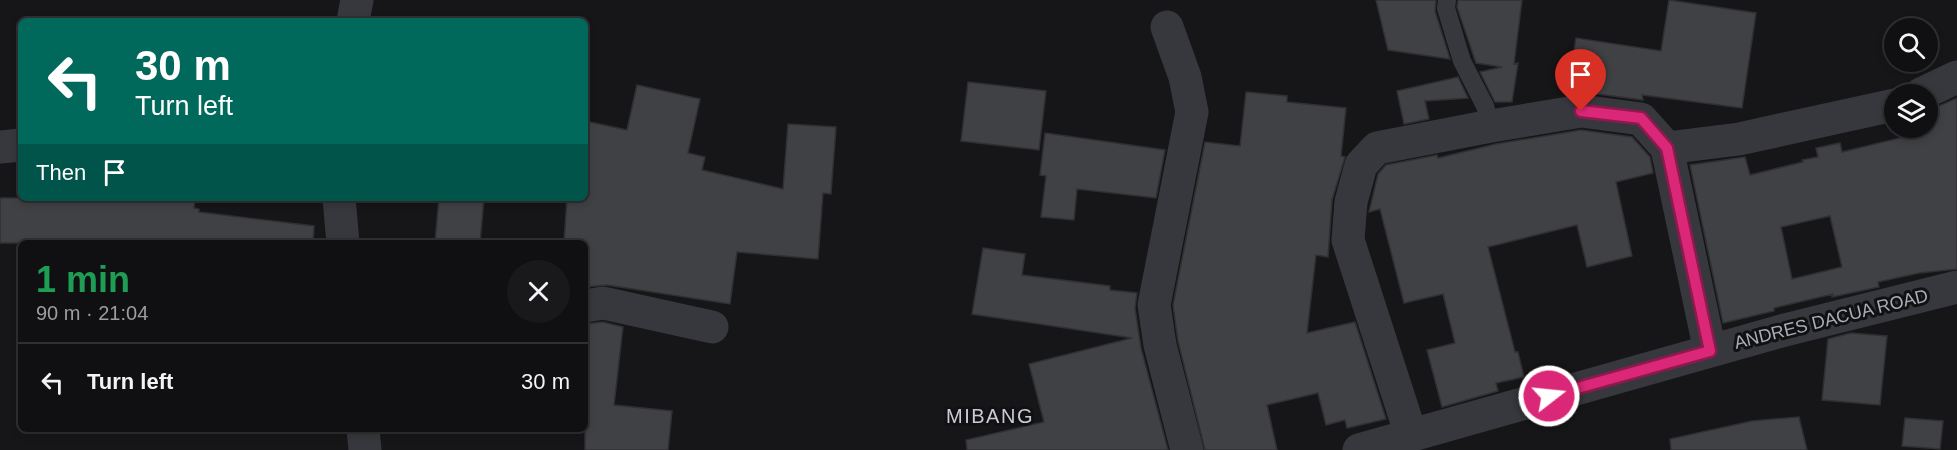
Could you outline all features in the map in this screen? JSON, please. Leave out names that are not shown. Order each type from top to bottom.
[{"type":"street","points":[[354,18],[357,0]]},
{"type":"street","points":[[1167,27],[1185,77],[1192,112],[1154,305],[1160,345],[1187,450]]},
{"type":"street","points":[[1938,86],[1957,77]]},
{"type":"street","points":[[1667,148],[1750,137],[1884,107]]},
{"type":"street","points":[[1411,435],[1347,240],[1351,202],[1361,165],[1377,148],[1581,111],[1641,118],[1667,148],[1710,351]]},
{"type":"street","points":[[0,147],[18,145]]},
{"type":"street","points":[[339,201],[343,240]]},
{"type":"street","name":"ANDRES DACUA ROAD","points":[[1359,450],[1785,330],[1957,287]]},
{"type":"street","points":[[588,306],[603,303],[712,327]]},
{"type":"street","points":[[363,432],[365,450]]},
{"type":"lane","points":[[1447,0],[1446,8],[1462,61],[1485,106],[1491,126]]},
{"type":"building","points":[[1376,0],[1436,0],[1435,11],[1450,59],[1388,50]]},
{"type":"building","points":[[1458,0],[1522,0],[1514,64],[1518,63],[1512,102],[1495,102],[1480,72],[1502,67],[1476,63],[1457,7]]},
{"type":"building","points":[[1669,0],[1756,13],[1742,108],[1642,95],[1643,100],[1583,92],[1567,94],[1576,38],[1661,51]]},
{"type":"building","points":[[1458,77],[1468,98],[1425,101],[1429,119],[1404,124],[1397,91]]},
{"type":"building","points":[[968,82],[1046,91],[1039,150],[961,141]]},
{"type":"building","points":[[637,85],[700,99],[688,153],[705,157],[702,170],[783,189],[788,124],[836,127],[831,194],[823,193],[818,259],[737,252],[730,304],[607,285],[588,287],[588,240],[564,240],[567,201],[588,201],[588,122],[627,130]]},
{"type":"building","points":[[1246,92],[1287,96],[1287,102],[1346,108],[1341,156],[1345,157],[1332,200],[1328,257],[1316,255],[1307,333],[1355,322],[1386,419],[1347,428],[1345,420],[1326,425],[1318,393],[1267,405],[1277,450],[1205,450],[1178,341],[1173,305],[1205,142],[1240,146]]},
{"type":"building","points":[[1957,98],[1957,269],[1919,273],[1878,282],[1879,287],[1832,297],[1833,294],[1723,323],[1690,165],[1745,157],[1750,175],[1818,157],[1816,148],[1840,143],[1842,152],[1900,138],[1938,138],[1938,107]],"holes":[[[1830,216],[1842,267],[1792,279],[1781,227]]]},
{"type":"building","points":[[1581,130],[1632,137],[1650,157],[1653,173],[1616,182],[1632,256],[1587,267],[1577,225],[1488,247],[1515,352],[1518,352],[1524,377],[1496,383],[1498,391],[1442,407],[1427,350],[1455,343],[1443,294],[1404,303],[1380,209],[1369,212],[1378,174],[1386,165],[1437,155],[1438,158],[1496,144]]},
{"type":"building","points":[[1045,133],[1165,150],[1156,198],[1077,189],[1074,220],[1041,217],[1046,176],[1040,175]]},
{"type":"building","points":[[0,198],[18,198],[18,201],[195,201],[194,208],[199,209],[199,212],[314,226],[313,240],[18,240],[18,243],[0,243]]},
{"type":"building","points":[[439,201],[484,201],[480,240],[435,240]]},
{"type":"building","points":[[983,248],[1025,254],[1022,275],[1110,286],[1110,290],[1137,293],[1135,308],[1141,348],[1168,450],[967,450],[966,440],[1044,422],[1029,364],[1132,338],[972,314]]},
{"type":"building","points":[[603,322],[623,327],[614,405],[672,411],[668,450],[585,450],[585,432],[588,432],[588,324]]},
{"type":"building","points":[[1851,333],[1887,336],[1880,405],[1822,400],[1828,339]]},
{"type":"building","points":[[1799,417],[1807,450],[1671,450],[1670,439],[1752,421]]},
{"type":"building","points":[[1905,418],[1943,421],[1940,449],[1902,446]]},
{"type":"district","name":"MIBANG","points":[[990,416]]},
{"type":"route","points":[[1549,396],[1710,351],[1667,148],[1641,118],[1581,111]]}]
